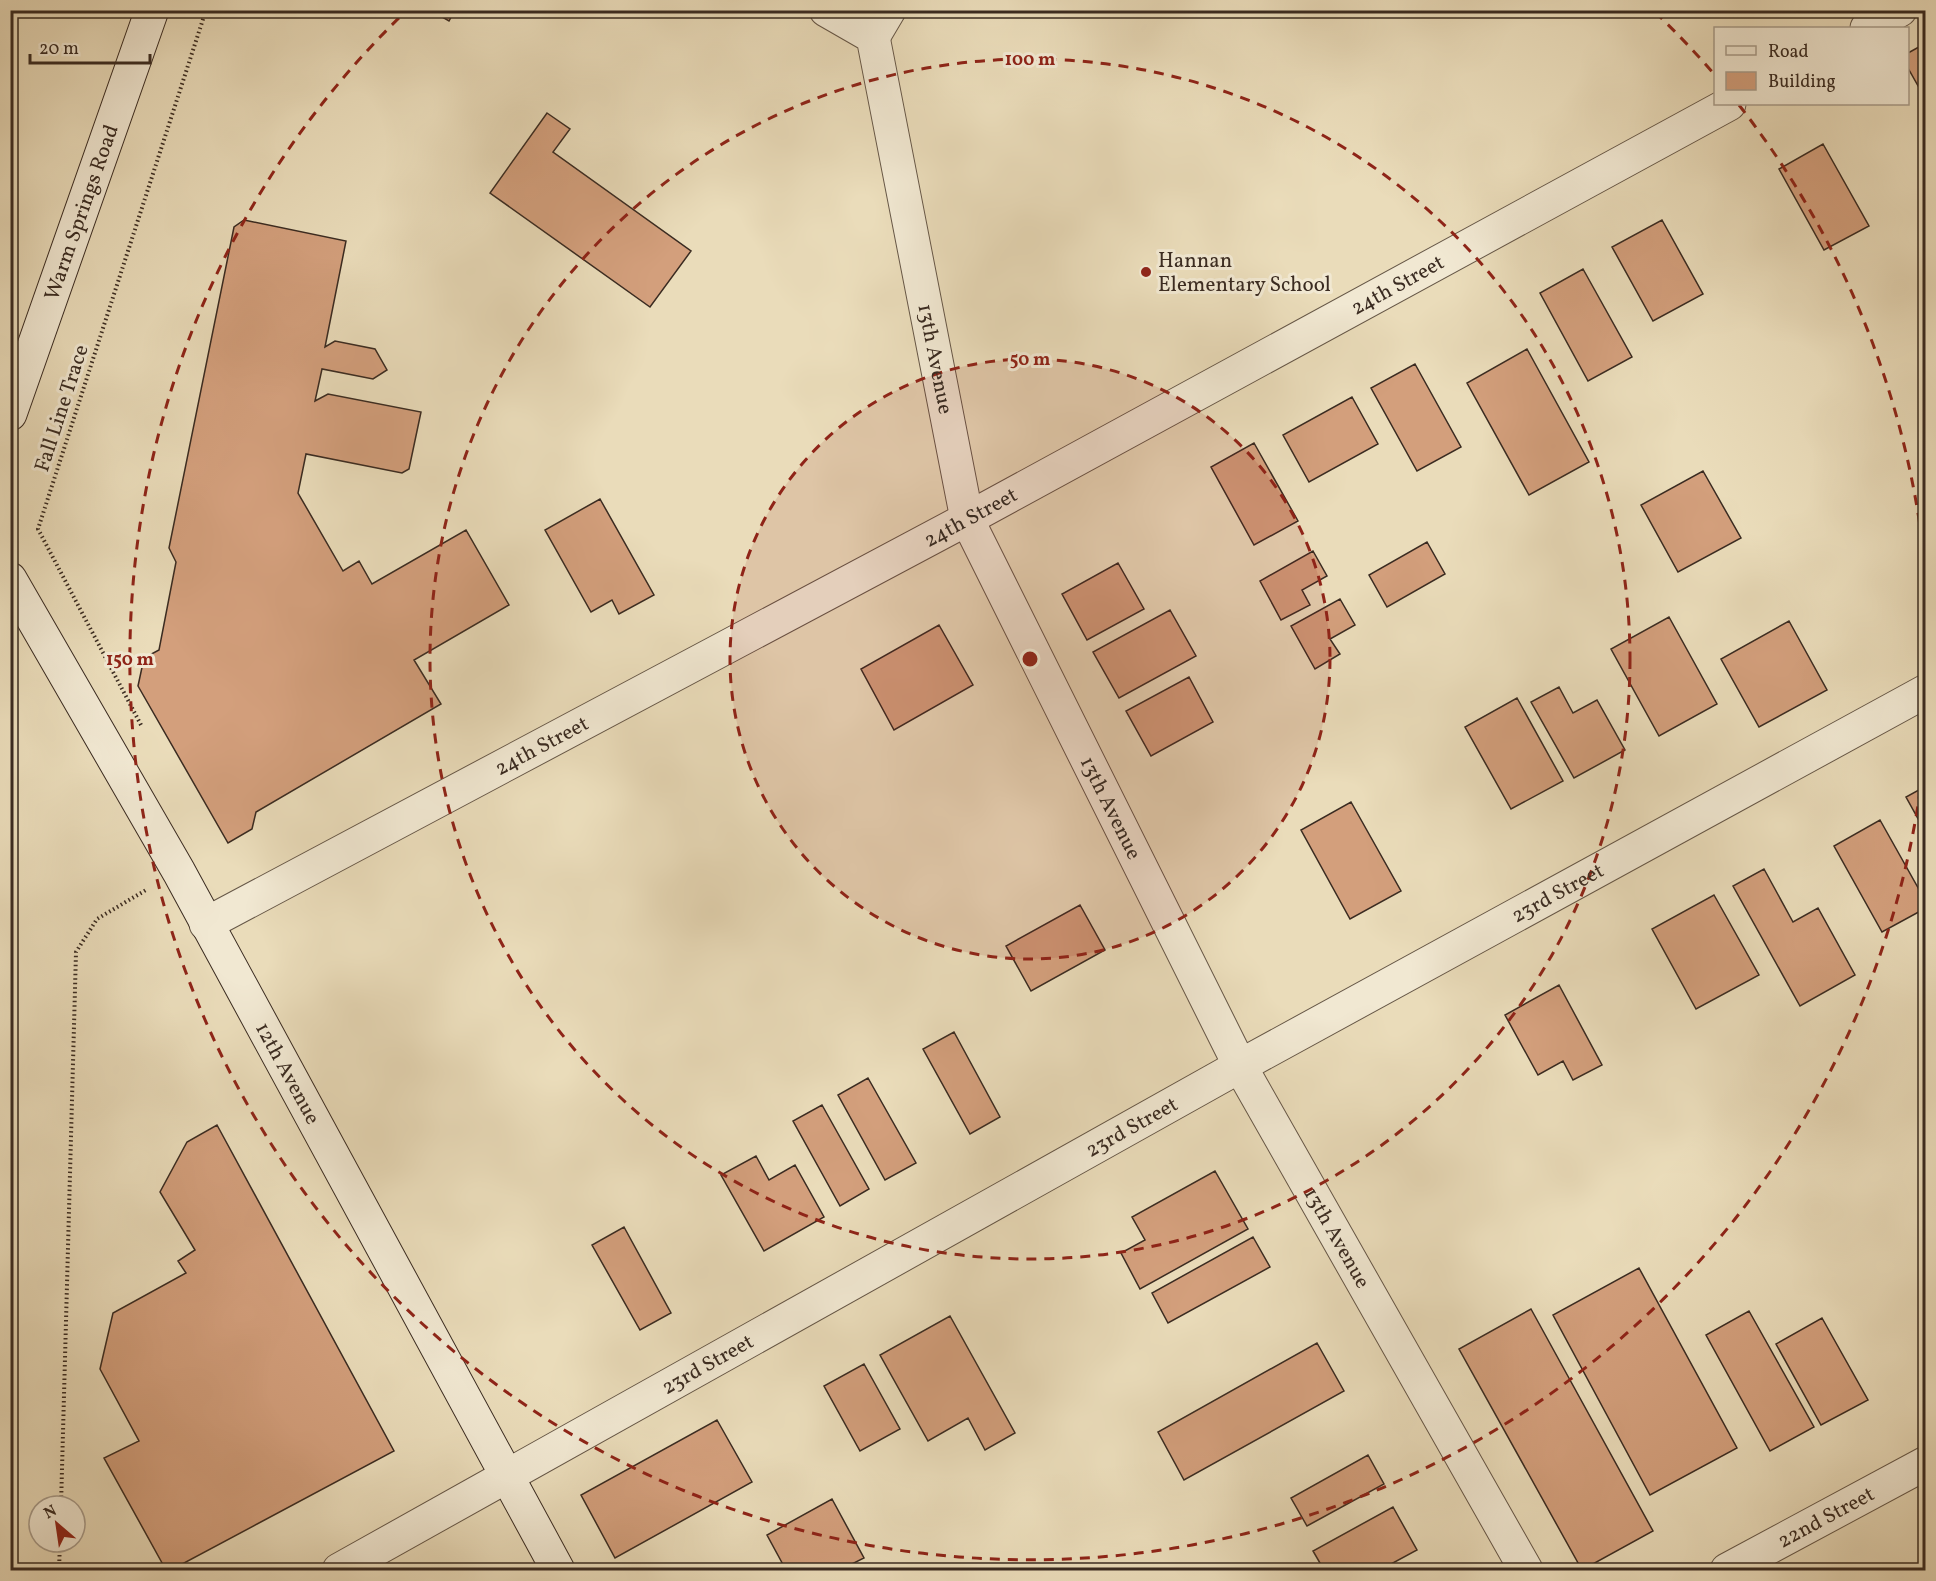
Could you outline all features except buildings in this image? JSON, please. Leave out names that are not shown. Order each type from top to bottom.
[{"type":"street","name":"Warm Springs Road","points":[[10,414],[152,10]]},
{"type":"street","name":"13th Avenue","points":[[826,10],[881,24],[968,519],[1240,1066],[1526,1570]]},
{"type":"street","points":[[1869,27],[1900,10]]},
{"type":"street","name":"24th Street","points":[[206,924],[968,519],[1727,105]]},
{"type":"street","name":"12th Avenue","points":[[10,579],[179,872],[558,1570]]},
{"type":"street","name":"23rd Street","points":[[339,1570],[1240,1066],[1926,691]]},
{"type":"street","name":"22nd Street","points":[[1727,1570],[1926,1463]]},
{"type":"path","name":"Fall Line Trace","points":[[143,729],[38,529],[206,10]]},
{"type":"path","points":[[61,1494],[76,952],[97,918],[179,872]]},
{"type":"path","points":[[59,1570],[60,1554]]},
{"type":"place","name":"Hannan Elementary School","points":[[1146,272]]}]
